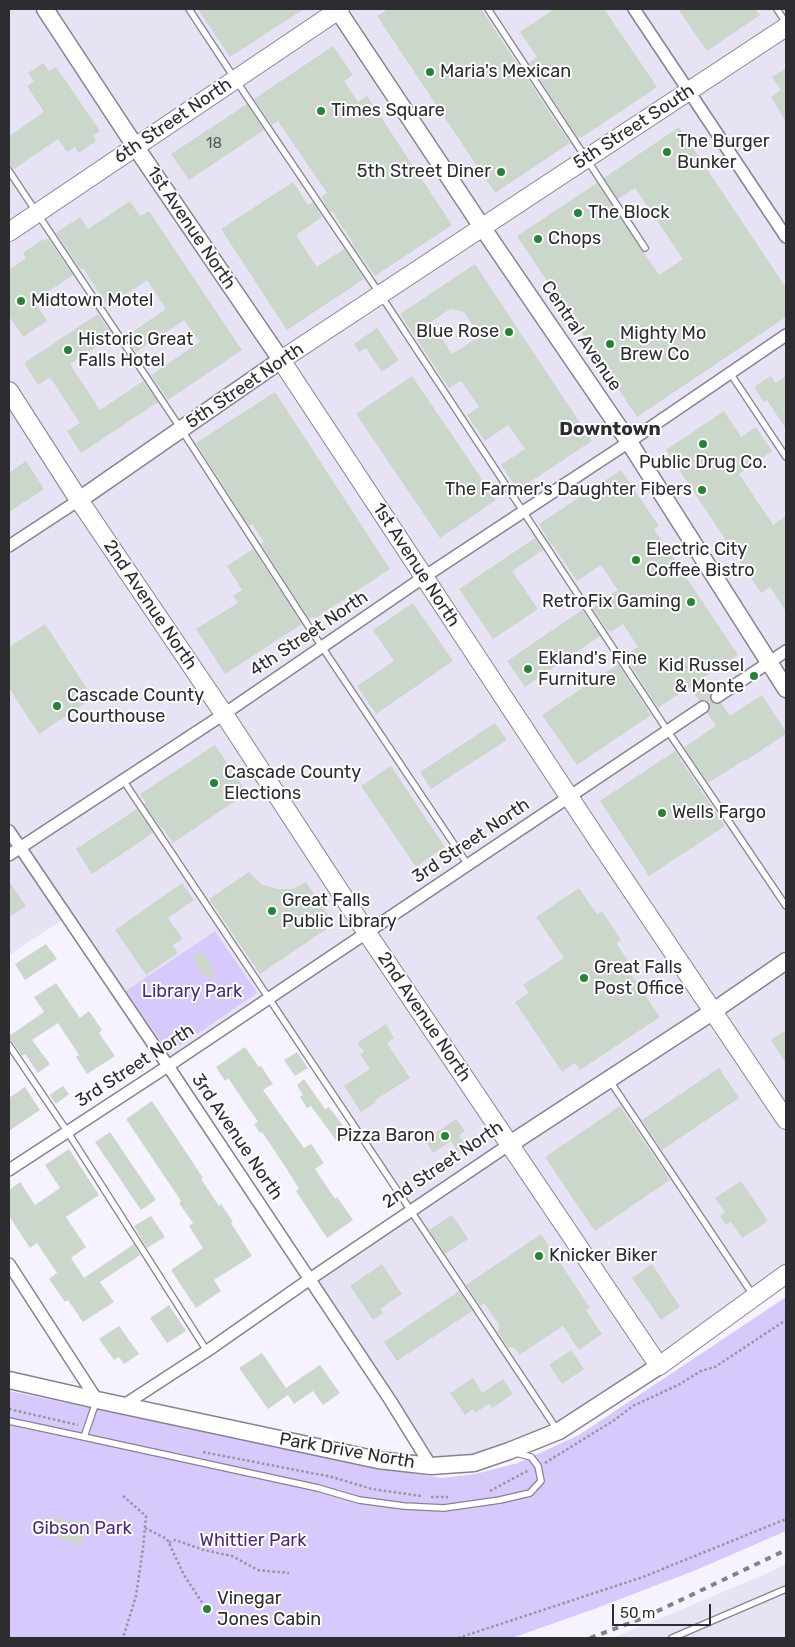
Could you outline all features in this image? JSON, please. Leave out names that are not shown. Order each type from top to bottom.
[{"type":"main road","name":"6th Street North","points":[[9,232],[339,9]]},
{"type":"main road","name":"5th Street South","points":[[482,227],[786,25]]},
{"type":"main road","name":"5th Street North","points":[[281,360],[482,227]]},
{"type":"main road","name":"1st Avenue North","points":[[281,360],[712,1012],[786,1120]]},
{"type":"main road","name":"2nd Avenue North","points":[[9,391],[79,500],[224,714],[367,933],[659,1366]]},
{"type":"main road","name":"Park Drive North","points":[[659,1366],[783,1278]]},
{"type":"street","name":"1st Avenue North","points":[[45,9],[135,146],[281,360]]},
{"type":"street","name":"Central Avenue","points":[[339,9],[482,227],[629,442],[786,688]]},
{"type":"street","points":[[634,9],[786,237]]},
{"type":"street","name":"4th Street North","points":[[9,855],[224,714],[424,577],[629,442],[786,335]]},
{"type":"street","name":"5th Street North","points":[[9,546],[79,500],[281,360]]},
{"type":"street","points":[[717,697],[786,651]]},
{"type":"street","name":"3rd Street North","points":[[9,1170],[168,1066],[666,730],[703,707]]},
{"type":"street","name":"3rd Avenue North","points":[[9,831],[310,1279],[431,1466]]},
{"type":"street","name":"2nd Street North","points":[[124,1405],[207,1351],[510,1144],[712,1012],[786,961]]},
{"type":"street","points":[[9,1264],[97,1400]]},
{"type":"street","name":"Park Drive North","points":[[9,1380],[378,1460],[431,1466],[474,1463],[558,1431],[659,1366]]},
{"type":"lane","points":[[189,9],[380,294],[666,730],[786,906]]},
{"type":"lane","points":[[488,9],[645,248]]},
{"type":"lane","points":[[777,9],[786,25]]},
{"type":"lane","points":[[9,172],[181,430],[322,647],[468,864]]},
{"type":"lane","points":[[730,373],[786,458]]},
{"type":"lane","points":[[123,780],[558,1431]]},
{"type":"lane","points":[[9,1045],[67,1131],[207,1351]]},
{"type":"lane","points":[[609,1079],[755,1297]]},
{"type":"lane","points":[[84,1437],[97,1400]]},
{"type":"lane","points":[[9,1421],[318,1488],[359,1500],[404,1506],[444,1508],[500,1500],[530,1493],[541,1481],[538,1466],[531,1457],[509,1451]]},
{"type":"lane","points":[[672,1638],[786,1589]]},
{"type":"path","points":[[123,1496],[146,1516],[136,1596],[123,1638]]},
{"type":"path","points":[[458,1638],[643,1577],[786,1519]]},
{"type":"path","points":[[145,1528],[167,1539],[184,1575],[203,1604]]},
{"type":"path","points":[[169,1543],[175,1540],[204,1550],[232,1556],[258,1570],[289,1573]]},
{"type":"shaded area","points":[[9,9],[786,9],[786,1274],[659,1366],[509,1451],[431,1466],[310,1279],[411,1211],[269,999],[168,1066],[67,917],[9,955]]},
{"type":"shaded area","points":[[786,1564],[786,1638],[613,1638],[763,1575]]},
{"type":"green space","name":"Library Park","points":[[215,931],[257,993],[169,1053],[126,991]]},
{"type":"green space","name":"Whittier Park","points":[[786,1297],[786,1531],[696,1570],[512,1638],[9,1638],[9,1391],[350,1463],[441,1478],[475,1474],[518,1463],[579,1435]]},
{"type":"building","points":[[198,9],[304,9],[230,57]]},
{"type":"building","points":[[388,9],[481,9],[570,143],[495,193],[377,16]]},
{"type":"building","points":[[554,9],[604,9],[657,87],[581,138],[580,136],[578,138],[529,63],[537,57],[520,32]]},
{"type":"building","points":[[678,9],[755,9],[760,15],[707,51]]},
{"type":"building","points":[[333,46],[353,75],[344,81],[358,102],[367,96],[452,225],[375,276],[352,244],[332,211],[330,212],[321,197],[327,193],[278,121],[272,125],[254,99]]},
{"type":"building","points":[[43,63],[49,71],[56,67],[100,131],[93,136],[96,141],[79,153],[75,147],[67,152],[58,139],[14,169],[9,166],[9,136],[44,112],[27,86],[34,81],[28,73]]},
{"type":"building","points":[[786,68],[786,122],[771,97],[781,90],[772,77]]},
{"type":"building","points":[[247,104],[264,130],[189,180],[171,154]]},
{"type":"building","points":[[679,127],[786,288],[786,317],[637,417],[517,236],[597,183],[659,275],[683,259],[635,188],[618,199],[604,178]]},
{"type":"building","points":[[293,182],[308,205],[313,202],[322,217],[296,235],[317,267],[344,249],[364,279],[287,330],[221,229]]},
{"type":"building","points":[[130,201],[140,216],[149,211],[242,350],[168,400],[151,375],[200,342],[184,320],[136,352],[125,337],[166,309],[147,280],[108,307],[83,268],[81,270],[56,233],[80,217],[88,229]]},
{"type":"building","points":[[43,239],[44,241],[48,239],[73,275],[34,301],[47,321],[23,337],[9,316],[9,270],[26,258],[23,253]]},
{"type":"building","points":[[475,264],[592,441],[518,490],[501,465],[525,449],[508,425],[485,441],[467,415],[479,407],[461,381],[449,388],[400,314]],"holes":[[[450,309],[464,312],[480,336],[452,354],[431,322]]]},
{"type":"building","points":[[98,314],[113,336],[70,364],[100,410],[143,381],[158,402],[81,453],[67,431],[80,423],[50,377],[38,385],[24,363]]},
{"type":"building","points":[[377,328],[399,360],[382,372],[366,348],[359,352],[354,344]]},
{"type":"building","points":[[412,376],[496,500],[440,538],[356,414]]},
{"type":"building","points":[[771,376],[775,383],[786,376],[786,429],[767,400],[764,402],[754,387]]},
{"type":"building","points":[[275,392],[390,569],[314,619],[312,617],[309,619],[261,544],[264,542],[252,524],[249,526],[196,443]]},
{"type":"building","points":[[724,411],[741,437],[756,427],[772,451],[739,474],[773,525],[786,516],[786,612],[770,587],[761,593],[666,450]]},
{"type":"building","points":[[26,461],[44,489],[9,512],[9,473]]},
{"type":"building","points":[[621,470],[659,526],[654,529],[738,655],[704,677],[713,691],[710,694],[711,701],[714,704],[721,703],[730,716],[762,695],[786,732],[786,734],[745,761],[708,783],[684,747],[716,726],[707,713],[710,710],[709,703],[706,700],[699,701],[690,687],[658,708],[626,658],[628,657],[626,655],[638,647],[623,624],[611,632],[610,630],[608,631],[592,608],[618,590],[601,565],[577,581],[551,545],[539,524]]},
{"type":"building","points":[[535,538],[543,550],[512,571],[538,609],[493,639],[459,589]]},
{"type":"building","points":[[253,549],[302,624],[225,674],[196,629],[238,603],[233,596],[242,590],[227,566]]},
{"type":"building","points":[[413,603],[453,661],[376,714],[357,686],[394,661],[373,630]]},
{"type":"building","points":[[582,610],[600,636],[525,687],[507,661]]},
{"type":"building","points":[[45,624],[93,698],[39,734],[9,688],[9,647]]},
{"type":"building","points":[[618,664],[651,715],[577,765],[542,715]]},
{"type":"building","points":[[495,723],[507,740],[431,789],[420,772]]},
{"type":"building","points":[[215,745],[247,793],[173,843],[144,804],[146,803],[140,794]]},
{"type":"building","name":"Wells Fargo","points":[[675,751],[725,826],[649,876],[600,801]]},
{"type":"building","points":[[391,766],[445,847],[416,867],[361,786]]},
{"type":"building","points":[[137,809],[153,833],[92,874],[76,849]]},
{"type":"building","name":"Great Falls Public Library","points":[[249,872],[261,884],[277,889],[292,889],[306,882],[334,924],[260,974],[209,899]]},
{"type":"building","points":[[9,881],[26,906],[9,917]]},
{"type":"building","points":[[182,883],[194,900],[168,918],[183,939],[172,946],[178,953],[146,975],[115,930]]},
{"type":"building","name":"Great Falls Post Office","points":[[579,888],[597,914],[602,911],[621,940],[616,943],[633,968],[629,971],[660,1017],[580,1070],[575,1063],[562,1072],[515,1002],[529,993],[523,985],[564,958],[536,917]]},
{"type":"building","points":[[46,944],[57,959],[25,980],[15,964]]},
{"type":"building","points":[[194,952],[202,954],[210,961],[213,971],[212,978],[203,975],[197,968]]},
{"type":"building","points":[[56,983],[80,1018],[89,1011],[102,1030],[99,1033],[115,1056],[87,1074],[76,1057],[79,1055],[58,1023],[32,1040],[50,1064],[38,1073],[25,1054],[22,1056],[13,1042],[9,1040],[9,1036],[44,1012],[34,997]]},
{"type":"building","points":[[386,1024],[394,1038],[387,1043],[410,1078],[375,1100],[376,1102],[361,1112],[344,1086],[370,1069],[360,1054],[364,1052],[357,1043]]},
{"type":"building","points":[[786,1030],[786,1064],[771,1040]]},
{"type":"building","points":[[245,1047],[273,1084],[263,1090],[304,1148],[311,1144],[324,1163],[315,1169],[335,1199],[337,1197],[353,1220],[327,1238],[296,1191],[299,1189],[283,1163],[262,1132],[260,1133],[254,1124],[258,1122],[228,1078],[225,1081],[216,1067]]},
{"type":"building","points":[[297,1052],[308,1068],[295,1076],[284,1060]]},
{"type":"building","points":[[719,1068],[739,1098],[662,1150],[642,1120]]},
{"type":"building","points":[[304,1079],[325,1109],[329,1107],[350,1135],[338,1143],[311,1106],[307,1108],[300,1097],[303,1095],[297,1085]]},
{"type":"building","points":[[63,1086],[69,1094],[56,1104],[49,1095]]},
{"type":"building","points":[[25,1087],[40,1110],[9,1131],[9,1098]]},
{"type":"building","points":[[152,1101],[203,1178],[201,1179],[219,1206],[221,1204],[233,1222],[231,1223],[252,1256],[214,1280],[221,1291],[196,1308],[171,1270],[203,1248],[189,1226],[193,1223],[179,1203],[181,1201],[126,1119]]},
{"type":"building","points":[[620,1106],[670,1180],[595,1231],[545,1157]]},
{"type":"building","name":"Pizza Baron","points":[[456,1119],[465,1131],[459,1135],[468,1148],[459,1154],[451,1141],[433,1153],[425,1140]]},
{"type":"building","points":[[110,1132],[156,1200],[141,1210],[95,1142]]},
{"type":"building","points":[[69,1149],[99,1195],[66,1217],[86,1247],[71,1258],[84,1278],[134,1244],[140,1255],[100,1282],[114,1302],[83,1322],[68,1300],[65,1302],[49,1279],[57,1273],[37,1243],[30,1248],[9,1216],[9,1190],[20,1182],[35,1205],[60,1188],[45,1165]]},
{"type":"building","points":[[741,1181],[768,1221],[742,1238],[731,1222],[726,1225],[720,1216],[725,1212],[715,1198]]},
{"type":"building","points":[[452,1215],[468,1239],[445,1254],[429,1230]]},
{"type":"building","points":[[151,1216],[165,1237],[147,1248],[134,1226]]},
{"type":"building","points":[[541,1234],[590,1308],[586,1310],[602,1334],[579,1350],[563,1326],[519,1355],[515,1348],[508,1347],[498,1332],[499,1325],[484,1303],[480,1306],[466,1285]]},
{"type":"building","points":[[382,1264],[402,1294],[380,1309],[383,1313],[373,1320],[350,1286]]},
{"type":"building","points":[[652,1264],[680,1307],[661,1320],[632,1278]]},
{"type":"building","points":[[459,1291],[472,1311],[397,1361],[384,1342]]},
{"type":"building","points":[[169,1305],[186,1331],[167,1343],[150,1318]]},
{"type":"building","points":[[119,1326],[139,1354],[124,1364],[119,1357],[114,1360],[99,1339]]},
{"type":"building","points":[[571,1350],[584,1369],[562,1384],[549,1365]]},
{"type":"building","points":[[262,1353],[286,1388],[320,1365],[340,1393],[323,1405],[313,1391],[294,1404],[288,1395],[268,1409],[239,1368]]},
{"type":"building","points":[[473,1378],[482,1393],[503,1379],[513,1394],[492,1408],[489,1404],[475,1413],[473,1409],[465,1415],[450,1393]]},
{"type":"building","points":[[51,1517],[94,1525],[79,1544],[59,1539]]},
{"type":"railway","points":[[590,1638],[643,1618],[786,1550]]},
{"type":"place","name":"Maria's Mexican","points":[[430,72]]},
{"type":"place","name":"Times Square","points":[[321,111]]},
{"type":"place","name":"The Burger Bunker","points":[[667,152]]},
{"type":"place","name":"5th Street Diner","points":[[501,172]]},
{"type":"place","name":"The Block","points":[[578,213]]},
{"type":"place","name":"Chops","points":[[538,239]]},
{"type":"place","name":"Midtown Motel","points":[[21,301]]},
{"type":"place","name":"Blue Rose","points":[[509,332]]},
{"type":"place","name":"Mighty Mo Brew Co","points":[[610,344]]},
{"type":"place","name":"Historic Great Falls Hotel","points":[[68,350]]},
{"type":"place","name":"Public Drug Co.","points":[[703,444]]},
{"type":"place","name":"The Farmer's Daughter Fibers","points":[[702,490]]},
{"type":"place","name":"Electric City Coffee Bistro","points":[[636,560]]},
{"type":"place","name":"RetroFix Gaming","points":[[691,602]]},
{"type":"place","name":"Ekland's Fine Furniture","points":[[528,669]]},
{"type":"place","name":"Kid Russel & Monte","points":[[754,676]]},
{"type":"place","name":"Cascade County Courthouse","points":[[57,706]]},
{"type":"place","name":"Cascade County Elections","points":[[214,783]]},
{"type":"place","name":"Wells Fargo","points":[[662,813]]},
{"type":"place","name":"Great Falls Public Library","points":[[272,911]]},
{"type":"place","name":"Great Falls Post Office","points":[[584,978]]},
{"type":"place","name":"Pizza Baron","points":[[445,1136]]},
{"type":"place","name":"Knicker Biker","points":[[539,1256]]},
{"type":"place","name":"Vinegar Jones Cabin","points":[[207,1609]]},
{"type":"district","name":"Downtown","points":[[610,430]]},
{"type":"park label","name":"Gibson Park","points":[[82,1529]]}]
